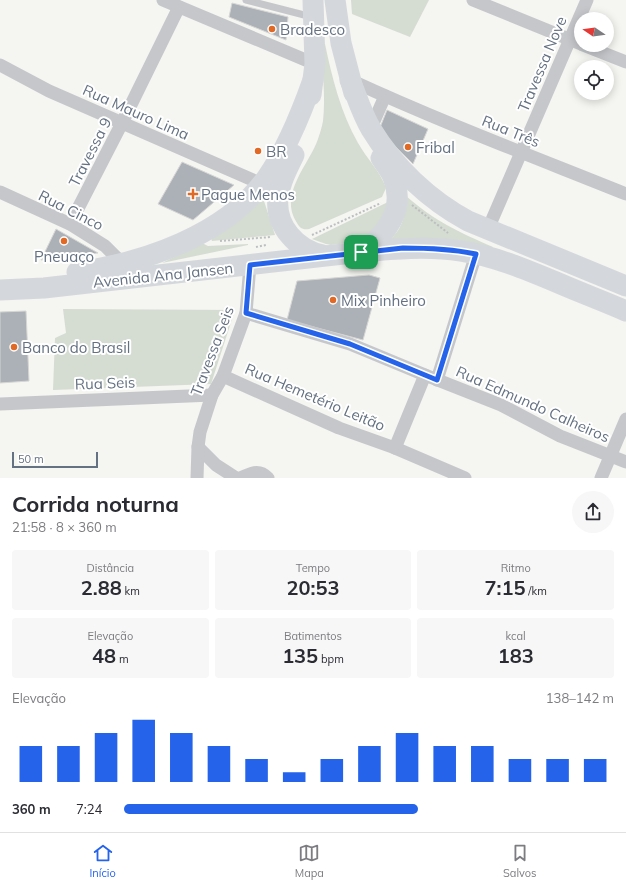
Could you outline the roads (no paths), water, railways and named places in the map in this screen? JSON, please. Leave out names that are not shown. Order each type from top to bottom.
[{"type":"main road","points":[[335,0],[340,38],[350,80],[366,131],[375,149],[392,175],[397,193],[396,207],[392,221],[388,228],[378,239],[361,252]]},
{"type":"main road","points":[[313,9],[314,72],[307,122],[298,147],[283,178],[278,199],[278,210],[283,227],[295,242],[310,252],[326,256]]},
{"type":"main road","name":"Avenida Ana Jansen","points":[[0,278],[45,276],[90,270],[122,263],[179,244],[201,233],[231,214],[262,184],[276,163],[292,133],[314,72]]},
{"type":"main road","points":[[350,80],[363,113],[386,150],[415,183],[453,213],[626,286]]},
{"type":"main road","name":"Avenida Ana Jansen","points":[[0,290],[44,288],[361,252],[403,248],[428,248],[460,251],[514,264],[626,311]]},
{"type":"street","points":[[163,0],[314,72]]},
{"type":"street","points":[[473,0],[574,41]]},
{"type":"street","name":"Travessa Nove","points":[[584,12],[587,0]]},
{"type":"street","name":"Travessa 9","points":[[70,224],[122,124],[178,7]]},
{"type":"street","name":"Travessa Nove","points":[[488,229],[521,152],[574,51]]},
{"type":"street","points":[[601,52],[626,62]]},
{"type":"street","name":"Rua Mauro Lima","points":[[0,65],[49,92],[262,184]]},
{"type":"street","name":"Rua Três","points":[[350,80],[385,96],[626,194]]},
{"type":"street","points":[[371,128],[385,96]]},
{"type":"street","name":"Rua Cinco","points":[[0,192],[70,224],[105,246],[122,263]]},
{"type":"street","name":"Rua Hemetério Leitão","points":[[395,448],[431,378],[476,254]]},
{"type":"street","name":"Travessa Seis","points":[[197,478],[200,432],[212,395],[223,376],[246,313],[250,265]]},
{"type":"street","name":"Rua Edmundo Calheiros","points":[[246,313],[350,344],[501,405],[560,436],[626,462]]},
{"type":"street","name":"Rua Hemetério Leitão","points":[[223,376],[339,428],[395,448],[465,478]]},
{"type":"street","name":"Rua Seis","points":[[0,404],[212,395]]},
{"type":"street","points":[[601,478],[626,419]]},
{"type":"street","points":[[198,447],[216,465],[236,478]]},
{"type":"street","points":[[240,478],[255,472],[260,472],[268,478]]},
{"type":"lane","points":[[246,0],[313,9]]},
{"type":"place","name":"Bradesco","points":[[272,29]]},
{"type":"place","name":"Fribal","points":[[408,147]]},
{"type":"place","name":"BR","points":[[258,151]]},
{"type":"place","name":"Pague Menos","points":[[193,194]]},
{"type":"place","name":"Pneuaço","points":[[64,241]]},
{"type":"place","name":"Mix Pinheiro","points":[[333,300]]},
{"type":"place","name":"Banco do Brasil","points":[[14,347]]}]
